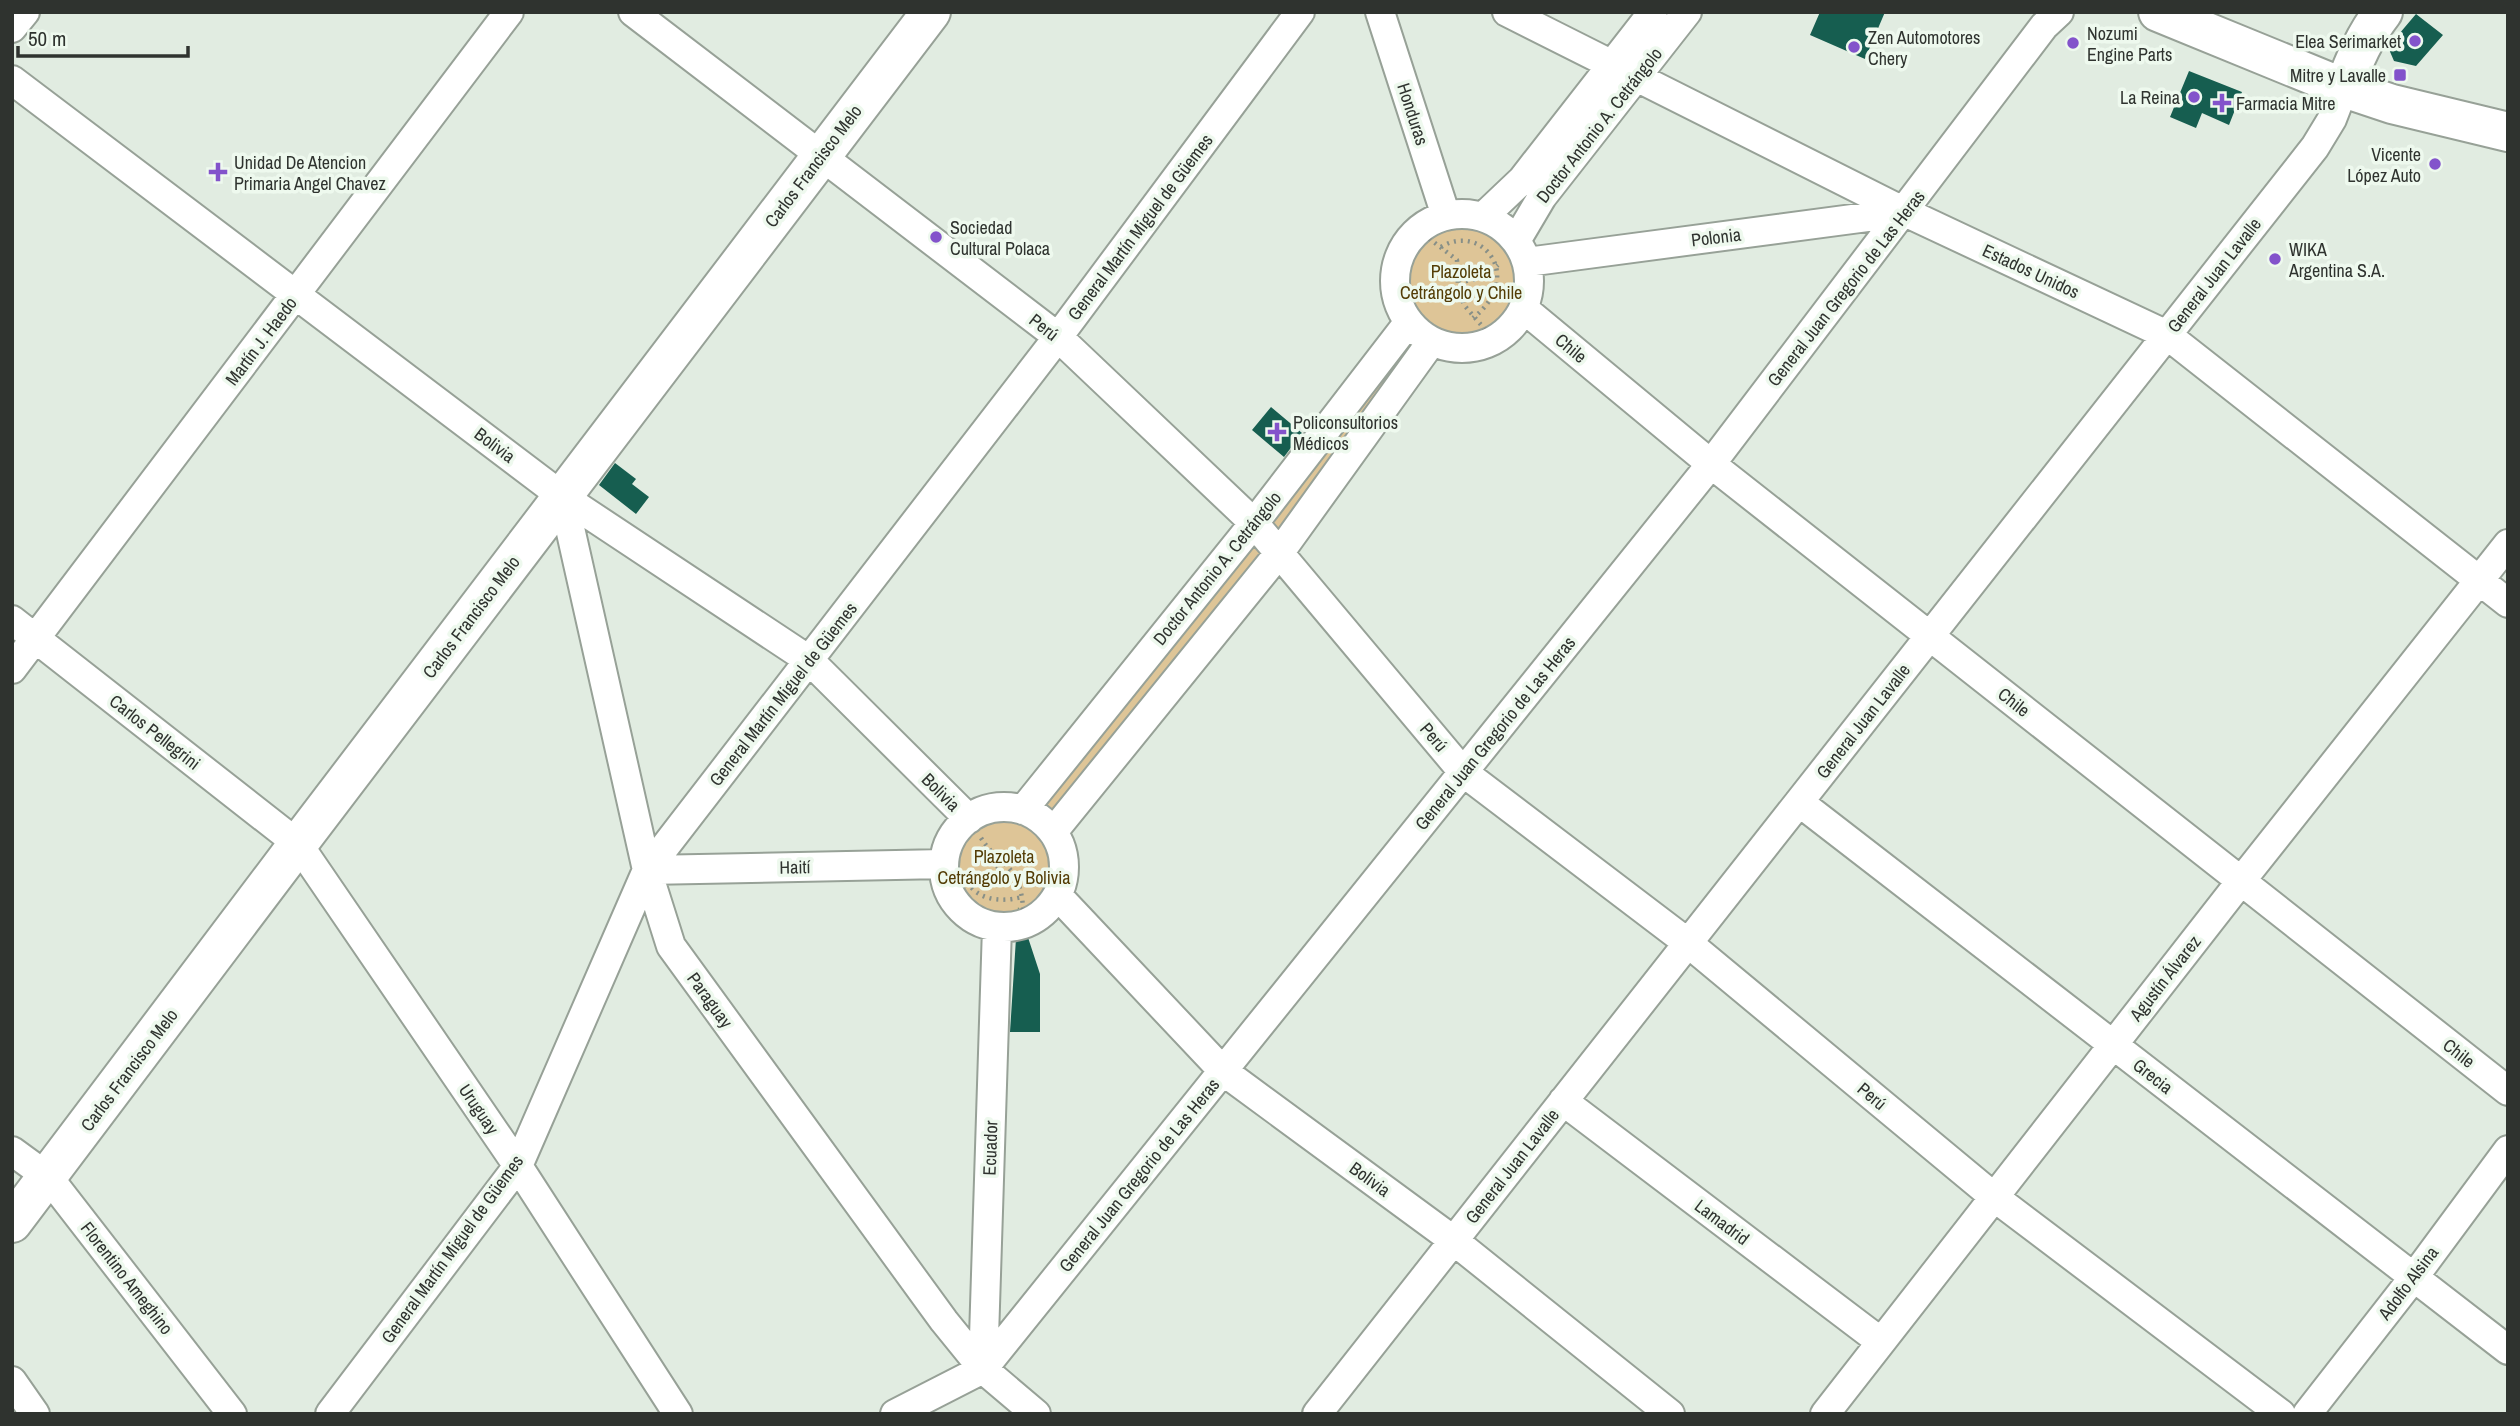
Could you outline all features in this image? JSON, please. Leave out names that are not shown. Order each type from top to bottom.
[{"type":"street","points":[[12,28],[25,12]]},
{"type":"street","name":"Martín J. Haedo","points":[[12,669],[509,12]]},
{"type":"street","name":"Perú","points":[[633,12],[1058,337],[1254,523],[1463,772],[1688,943],[1994,1198],[2281,1414]]},
{"type":"street","name":"Carlos Francisco Melo","points":[[12,1223],[49,1178],[298,844],[931,12]]},
{"type":"street","name":"General Martín Miguel de Güemes","points":[[330,1414],[518,1166],[647,870],[1058,337],[1300,12]]},
{"type":"street","name":"Honduras","points":[[1380,12],[1446,216]]},
{"type":"street","name":"Estados Unidos","points":[[1507,12],[1905,212],[2167,335],[2508,603]]},
{"type":"street","name":"Doctor Antonio A. Cetrángolo","points":[[1521,251],[1542,197],[1624,70],[1653,12]]},
{"type":"street","name":"Doctor Antonio A. Cetrángolo","points":[[1483,216],[1522,180],[1624,70],[1687,12]]},
{"type":"street","name":"General Juan Gregorio de Las Heras","points":[[895,1414],[983,1369],[1711,464],[2044,26],[2059,12]]},
{"type":"street","points":[[2158,12],[2344,88],[2392,104],[2508,132]]},
{"type":"street","name":"General Juan Lavalle","points":[[1317,1414],[2315,147],[2332,118],[2354,60],[2383,12]]},
{"type":"street","name":"Bolivia","points":[[12,80],[563,497],[809,660],[968,819]]},
{"type":"street","name":"Polonia","points":[[1521,251],[1905,212]]},
{"type":"street","points":[[1462,213],[1483,216],[1503,227],[1521,251],[1530,277],[1529,293],[1524,309],[1512,327],[1494,340],[1474,347],[1452,348],[1432,341],[1408,323],[1398,304],[1394,282],[1397,261],[1407,242],[1418,230],[1446,216],[1462,213]]},
{"type":"street","name":"Chile","points":[[1524,309],[1711,464],[2508,1091]]},
{"type":"street","name":"Doctor Antonio A. Cetrángolo","points":[[1023,810],[1254,523],[1408,323]]},
{"type":"street","name":"Doctor Antonio A. Cetrángolo","points":[[1053,832],[1280,552],[1432,341]]},
{"type":"street","name":"Paraguay","points":[[563,497],[647,870],[671,946],[944,1321],[983,1369],[1037,1414]]},
{"type":"street","name":"Agustín Álvarez","points":[[1825,1414],[2508,544]]},
{"type":"street","name":"Carlos Pellegrini","points":[[12,620],[298,844]]},
{"type":"street","name":"Grecia","points":[[1799,802],[2508,1350]]},
{"type":"street","points":[[1004,807],[1023,810],[1040,818],[1061,846],[1065,863],[1058,895],[1047,910],[979,922],[964,913],[952,899],[955,875],[947,847],[956,831],[968,819],[985,810],[1004,807]]},
{"type":"street","name":"Uruguay","points":[[298,844],[518,1166],[678,1414]]},
{"type":"street","name":"Haití","points":[[647,870],[955,875]]},
{"type":"street","name":"Bolivia","points":[[1058,895],[1223,1070],[1453,1240],[1670,1414]]},
{"type":"street","name":"Ecuador","points":[[983,1369],[1014,916]]},
{"type":"street","name":"Lamadrid","points":[[1563,1101],[1881,1342]]},
{"type":"street","name":"Adolfo Alsina","points":[[2306,1414],[2414,1277],[2508,1150]]},
{"type":"street","name":"Florentino Ameghino","points":[[12,1151],[49,1178],[232,1414]]},
{"type":"street","points":[[12,1381],[35,1414]]},
{"type":"path","points":[[1418,230],[1457,260],[1458,288],[1464,305],[1494,340]]},
{"type":"path","points":[[1441,248],[1458,241],[1470,242],[1491,257],[1497,266],[1497,287],[1491,300],[1473,318]]},
{"type":"path","points":[[1458,280],[1466,282],[1474,279],[1521,251]]},
{"type":"path","points":[[968,819],[990,853],[1008,867],[1018,882],[1014,916]]},
{"type":"path","points":[[955,875],[992,874],[999,869],[1002,862]]},
{"type":"path","points":[[955,875],[972,890],[996,900],[1014,916]]},
{"type":"green space","name":"Plazoleta Cetrángolo y Chile","points":[[1461,222],[1484,227],[1503,239],[1515,258],[1520,281],[1515,304],[1503,323],[1484,335],[1461,340],[1438,335],[1419,323],[1407,304],[1402,281],[1407,258],[1419,239],[1438,227]]},
{"type":"green space","points":[[1408,323],[1432,341],[1053,832],[1023,810]]},
{"type":"green space","name":"Plazoleta Cetrángolo y Bolivia","points":[[1004,818],[1023,821],[1039,832],[1050,848],[1053,867],[1050,886],[1039,902],[1023,913],[1004,916],[985,913],[969,902],[958,886],[955,867],[958,848],[969,832],[985,821]]},
{"type":"building","name":"Zen Automotores Chery","points":[[1820,12],[1885,12],[1865,59],[1810,35]]},
{"type":"building","name":"Elea Serimarket","points":[[2416,14],[2443,35],[2416,66],[2394,61],[2388,47]]},
{"type":"building","points":[[2189,71],[2242,92],[2229,125],[2202,113],[2196,128],[2170,117]]},
{"type":"building","name":"Policonsultorios Médicos","points":[[1271,407],[1302,433],[1284,457],[1252,430]]},
{"type":"building","points":[[615,463],[636,479],[632,484],[649,497],[636,514],[599,485]]},
{"type":"building","points":[[1018,907],[1040,974],[1040,1032],[1010,1032]]},
{"type":"place","name":"Elea Serimarket","points":[[2415,41]]},
{"type":"place","name":"Nozumi Engine Parts","points":[[2073,43]]},
{"type":"place","name":"Zen Automotores Chery","points":[[1854,47]]},
{"type":"place","name":"Mitre y Lavalle","points":[[2400,75]]},
{"type":"place","name":"La Reina","points":[[2194,97]]},
{"type":"place","name":"Farmacia Mitre","points":[[2222,103]]},
{"type":"place","name":"Vicente López Auto","points":[[2435,164]]},
{"type":"place","name":"Unidad De Atencion Primaria Angel Chavez","points":[[218,172]]},
{"type":"place","name":"Sociedad Cultural Polaca","points":[[936,237]]},
{"type":"place","name":"WIKA Argentina S.A.","points":[[2275,259]]},
{"type":"place","name":"Policonsultorios Médicos","points":[[1277,432]]}]
